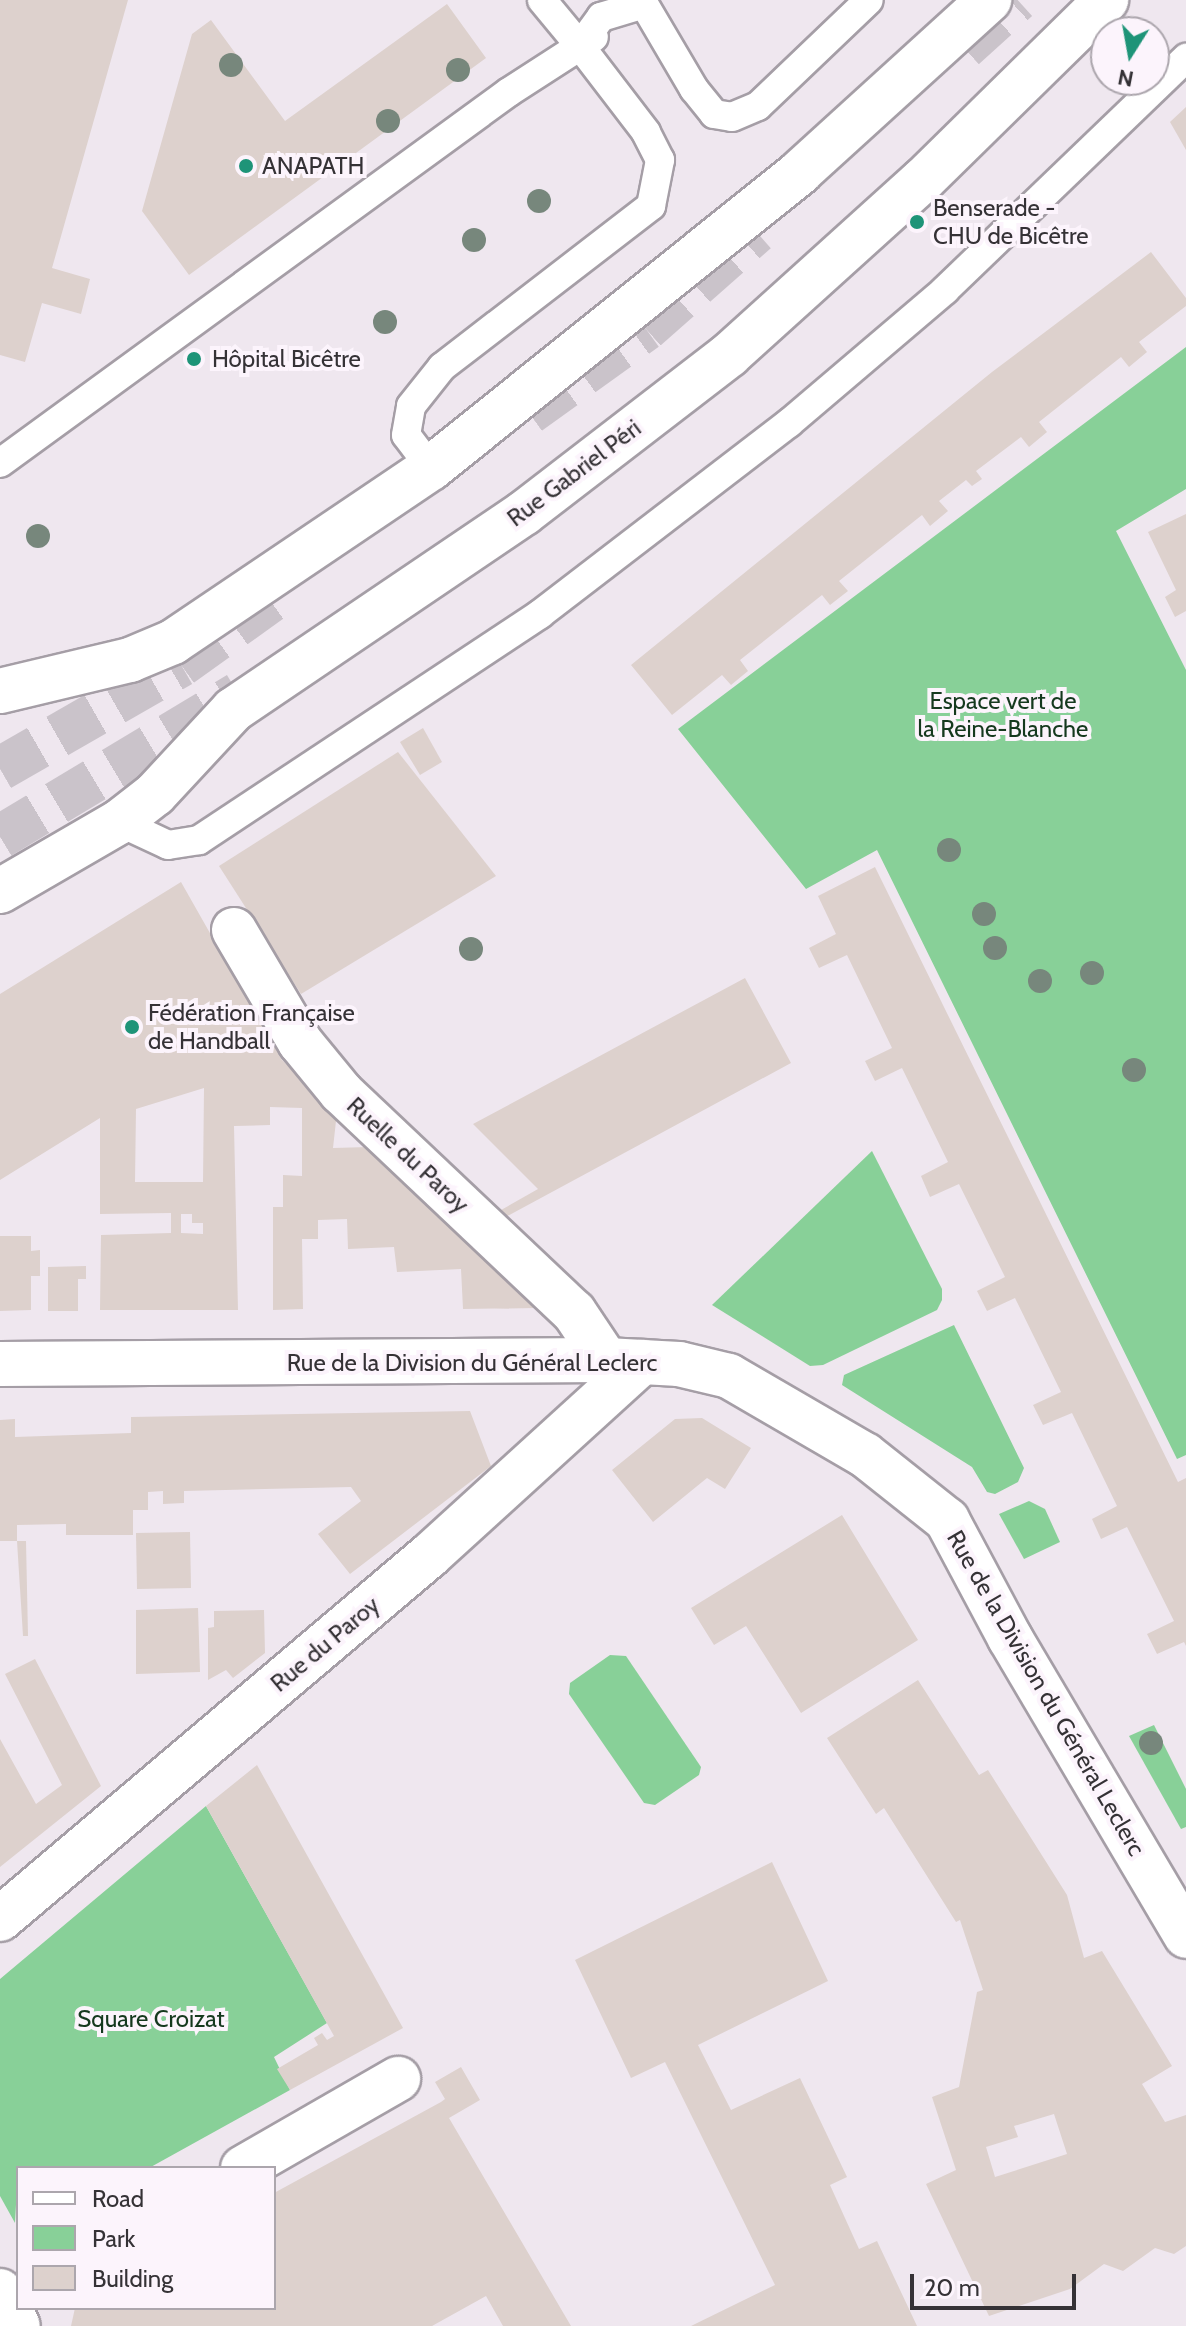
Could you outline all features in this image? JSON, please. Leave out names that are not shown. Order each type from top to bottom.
[{"type":"street","points":[[0,691],[130,660],[173,642],[431,468],[800,172],[989,0]]},
{"type":"street","name":"Rue Gabriel Péri","points":[[0,891],[119,822],[155,794],[233,710],[524,513],[729,355],[923,180],[1106,0]]},
{"type":"street","name":"Ruelle du Paroy","points":[[234,930],[300,1042],[341,1092],[624,1361]]},
{"type":"street","name":"Rue de la Division du Général Leclerc","points":[[0,1364],[624,1361],[729,1376],[865,1455],[947,1520],[1010,1638],[1186,1936]]},
{"type":"street","name":"Rue du Paroy","points":[[0,1919],[430,1555],[624,1361]]},
{"type":"street","points":[[246,2166],[398,2079]]},
{"type":"lane","points":[[431,468],[406,435],[411,406],[442,367],[651,206],[660,160],[646,132],[542,0]]},
{"type":"lane","points":[[0,463],[580,46],[647,2],[694,89],[714,114],[732,117],[758,106],[869,0]]},
{"type":"lane","points":[[119,822],[168,845],[199,840],[528,623],[789,423],[945,290],[1186,58]]},
{"type":"green space","name":"Espace vert de la Reine-Blanche","points":[[1186,347],[1186,489],[1116,531],[1186,670],[1186,1455],[1177,1459],[877,850],[806,889],[678,729]]},
{"type":"green space","points":[[872,1151],[942,1289],[942,1300],[937,1310],[823,1365],[810,1366],[712,1305]]},
{"type":"green space","points":[[954,1325],[1024,1468],[1018,1482],[995,1494],[987,1492],[972,1467],[842,1385],[844,1375]]},
{"type":"green space","points":[[1029,1501],[1045,1509],[1060,1542],[1024,1559],[999,1514]]},
{"type":"green space","points":[[610,1655],[626,1656],[701,1767],[699,1775],[655,1805],[644,1803],[569,1694],[570,1683]]},
{"type":"green space","points":[[1154,1725],[1186,1789],[1186,1827],[1181,1829],[1129,1736]]},
{"type":"green space","name":"Square Croizat","points":[[206,1806],[327,2023],[274,2057],[290,2090],[153,2166],[16,2166],[15,2223],[0,2196],[0,1979]]},
{"type":"building","points":[[0,0],[128,0],[52,268],[90,279],[81,314],[42,303],[25,362],[0,355]]},
{"type":"building","name":"ANAPATH","points":[[447,4],[486,58],[189,275],[142,211],[192,34],[211,20],[285,121]]},
{"type":"building","points":[[1186,107],[1186,150],[1170,122]]},
{"type":"building","points":[[1151,252],[1186,298],[1186,306],[1139,342],[1147,352],[1129,367],[1121,357],[1039,422],[1047,432],[1029,447],[1021,437],[976,471],[982,479],[972,486],[966,480],[939,501],[948,511],[930,526],[922,515],[839,581],[848,591],[830,605],[822,595],[740,660],[748,671],[731,685],[722,675],[672,715],[631,665],[992,372]]},
{"type":"building","points":[[1186,514],[1186,611],[1175,617],[1165,597],[1176,590],[1148,532]]},
{"type":"building","points":[[423,728],[442,762],[420,775],[400,742]]},
{"type":"building","points":[[398,752],[496,876],[301,994],[219,866]]},
{"type":"building","points":[[875,867],[1178,1482],[1186,1478],[1186,1646],[1184,1642],[1157,1654],[1147,1634],[1174,1621],[1127,1527],[1101,1539],[1092,1519],[1117,1506],[1072,1413],[1043,1425],[1033,1405],[1061,1392],[1015,1298],[987,1311],[977,1291],[1005,1277],[959,1184],[930,1197],[921,1176],[948,1162],[902,1068],[875,1081],[865,1061],[892,1048],[847,955],[819,968],[809,948],[836,934],[818,896]]},
{"type":"building","points":[[181,882],[282,1060],[337,1112],[333,1148],[369,1147],[549,1312],[543,1317],[535,1308],[463,1309],[461,1269],[397,1272],[394,1247],[348,1249],[347,1219],[318,1220],[318,1239],[302,1239],[303,1309],[273,1310],[273,1207],[283,1207],[283,1175],[302,1176],[302,1108],[270,1107],[270,1125],[234,1126],[238,1310],[100,1310],[101,1235],[171,1233],[171,1213],[100,1214],[100,1118],[0,1180],[0,994]],"holes":[[[204,1088],[203,1182],[135,1182],[136,1109]],[[181,1214],[192,1214],[192,1223],[203,1223],[203,1234],[181,1233]]]},
{"type":"building","points":[[745,978],[791,1063],[500,1220],[494,1214],[538,1189],[473,1124]]},
{"type":"building","points":[[0,1236],[31,1236],[31,1251],[40,1250],[40,1276],[31,1276],[31,1310],[0,1311]]},
{"type":"building","points":[[86,1266],[86,1279],[78,1279],[78,1311],[48,1311],[48,1267]]},
{"type":"building","points":[[470,1411],[491,1466],[350,1574],[318,1534],[361,1501],[351,1487],[184,1491],[184,1503],[163,1504],[163,1491],[148,1492],[148,1510],[133,1510],[133,1535],[66,1535],[66,1524],[17,1525],[17,1541],[0,1541],[0,1420],[15,1419],[15,1437],[131,1433],[131,1417]]},
{"type":"building","points":[[702,1418],[751,1448],[725,1489],[707,1478],[653,1522],[612,1470],[675,1419]]},
{"type":"building","points":[[842,1515],[918,1640],[801,1713],[746,1626],[714,1645],[691,1608]]},
{"type":"building","points":[[190,1532],[191,1588],[137,1589],[136,1533]]},
{"type":"building","points":[[17,1541],[26,1541],[28,1636],[23,1636]]},
{"type":"building","points":[[198,1608],[200,1672],[136,1674],[136,1610]]},
{"type":"building","points":[[264,1610],[265,1653],[233,1678],[226,1670],[208,1680],[208,1628],[214,1627],[214,1611]]},
{"type":"building","points":[[35,1659],[101,1786],[0,1867],[0,1739],[36,1804],[62,1785],[5,1674]]},
{"type":"building","points":[[918,1680],[979,1775],[988,1770],[1067,1895],[1084,1958],[1102,1951],[1172,2066],[1142,2084],[1165,2122],[1186,2115],[1186,2246],[1174,2254],[1155,2248],[1123,2271],[1104,2264],[1070,2289],[989,2316],[926,2184],[956,2170],[932,2097],[959,2087],[977,1992],[983,1990],[960,1920],[956,1922],[884,1808],[876,1814],[827,1738]],"holes":[[[1054,2114],[1067,2154],[995,2177],[986,2147],[1018,2137],[1014,2126]]]},
{"type":"building","points":[[257,1765],[403,2028],[290,2090],[277,2069],[318,2045],[314,2038],[322,2033],[327,2040],[334,2036],[206,1806]]},
{"type":"building","points":[[772,1862],[828,1981],[698,2045],[731,2110],[800,2078],[847,2177],[830,2185],[859,2249],[877,2241],[917,2326],[691,2326],[775,2285],[665,2062],[631,2078],[575,1960]]},
{"type":"building","points":[[461,2067],[480,2100],[449,2118],[571,2326],[503,2326],[486,2296],[432,2326],[71,2326],[75,2310],[276,2310],[276,2192],[441,2102],[445,2099],[435,2082]]},
{"type":"tunnel","points":[[964,48],[1017,0]]},
{"type":"tunnel","points":[[529,413],[646,329],[756,232]]},
{"type":"tunnel","points":[[0,769],[181,665],[273,599]]},
{"type":"tunnel","points":[[0,837],[238,694]]},
{"type":"place","name":"ANAPATH","points":[[246,166]]},
{"type":"place","name":"Benserade - CHU de Bicêtre","points":[[917,222]]},
{"type":"place","name":"Hôpital Bicêtre","points":[[194,359]]},
{"type":"place","name":"Fédération Française de Handball","points":[[132,1027]]}]
